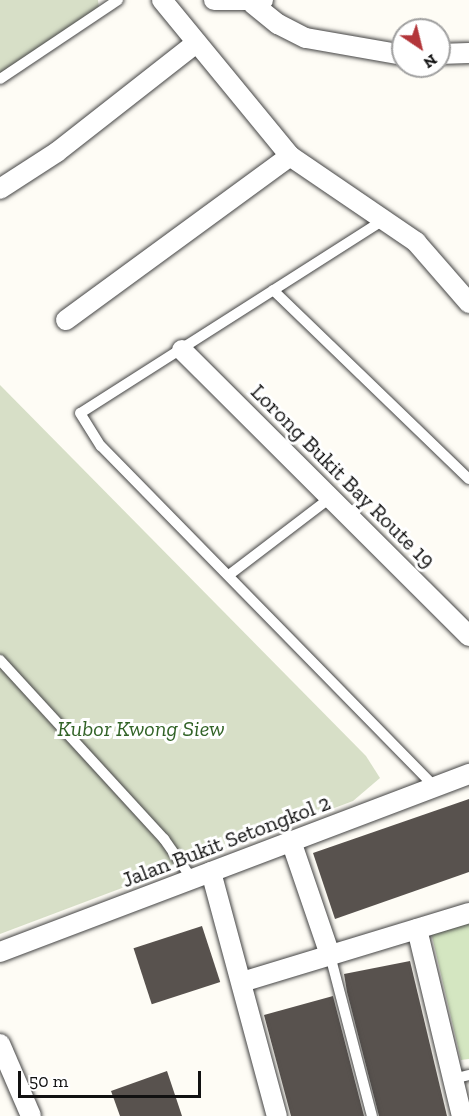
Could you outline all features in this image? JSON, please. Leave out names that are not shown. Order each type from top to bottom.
[{"type":"street","points":[[162,0],[290,156],[416,242],[469,303]]},
{"type":"street","points":[[214,0],[258,2],[278,24],[306,38],[391,53]]},
{"type":"street","points":[[0,189],[57,152],[196,43]]},
{"type":"street","points":[[451,54],[469,53]]},
{"type":"street","points":[[66,320],[290,156]]},
{"type":"street","name":"Lorong Bukit Bay Route 19","points":[[182,350],[469,636]]},
{"type":"street","name":"Jalan Bukit Setongkol 2","points":[[0,952],[469,774]]},
{"type":"street","points":[[291,841],[330,955]]},
{"type":"street","points":[[211,872],[277,1116]]},
{"type":"street","points":[[242,982],[469,913]]},
{"type":"street","points":[[417,929],[461,1077],[462,1116]]},
{"type":"street","points":[[0,1044],[31,1116]]},
{"type":"lane","points":[[0,79],[118,0]]},
{"type":"lane","points":[[385,219],[80,413],[101,446],[435,787]]},
{"type":"lane","points":[[273,290],[469,479]]},
{"type":"lane","points":[[229,576],[330,498]]},
{"type":"lane","points":[[0,660],[164,839],[192,879]]},
{"type":"lane","points":[[330,955],[372,1116]]},
{"type":"green space","points":[[0,0],[98,0],[99,8],[0,76]]},
{"type":"green space","name":"Kubor Kwong Siew","points":[[0,385],[366,756],[380,778],[353,801],[0,934]]},
{"type":"green space","points":[[469,923],[469,1059],[461,1060],[431,932]]},
{"type":"building","points":[[469,799],[469,872],[335,919],[313,853]]},
{"type":"building","points":[[202,926],[220,982],[152,1004],[134,948]]},
{"type":"building","points":[[410,961],[447,1116],[379,1116],[347,992],[344,974]]},
{"type":"building","points":[[333,996],[364,1116],[291,1116],[264,1015]]},
{"type":"building","points":[[167,1071],[182,1116],[120,1116],[111,1091]]}]
